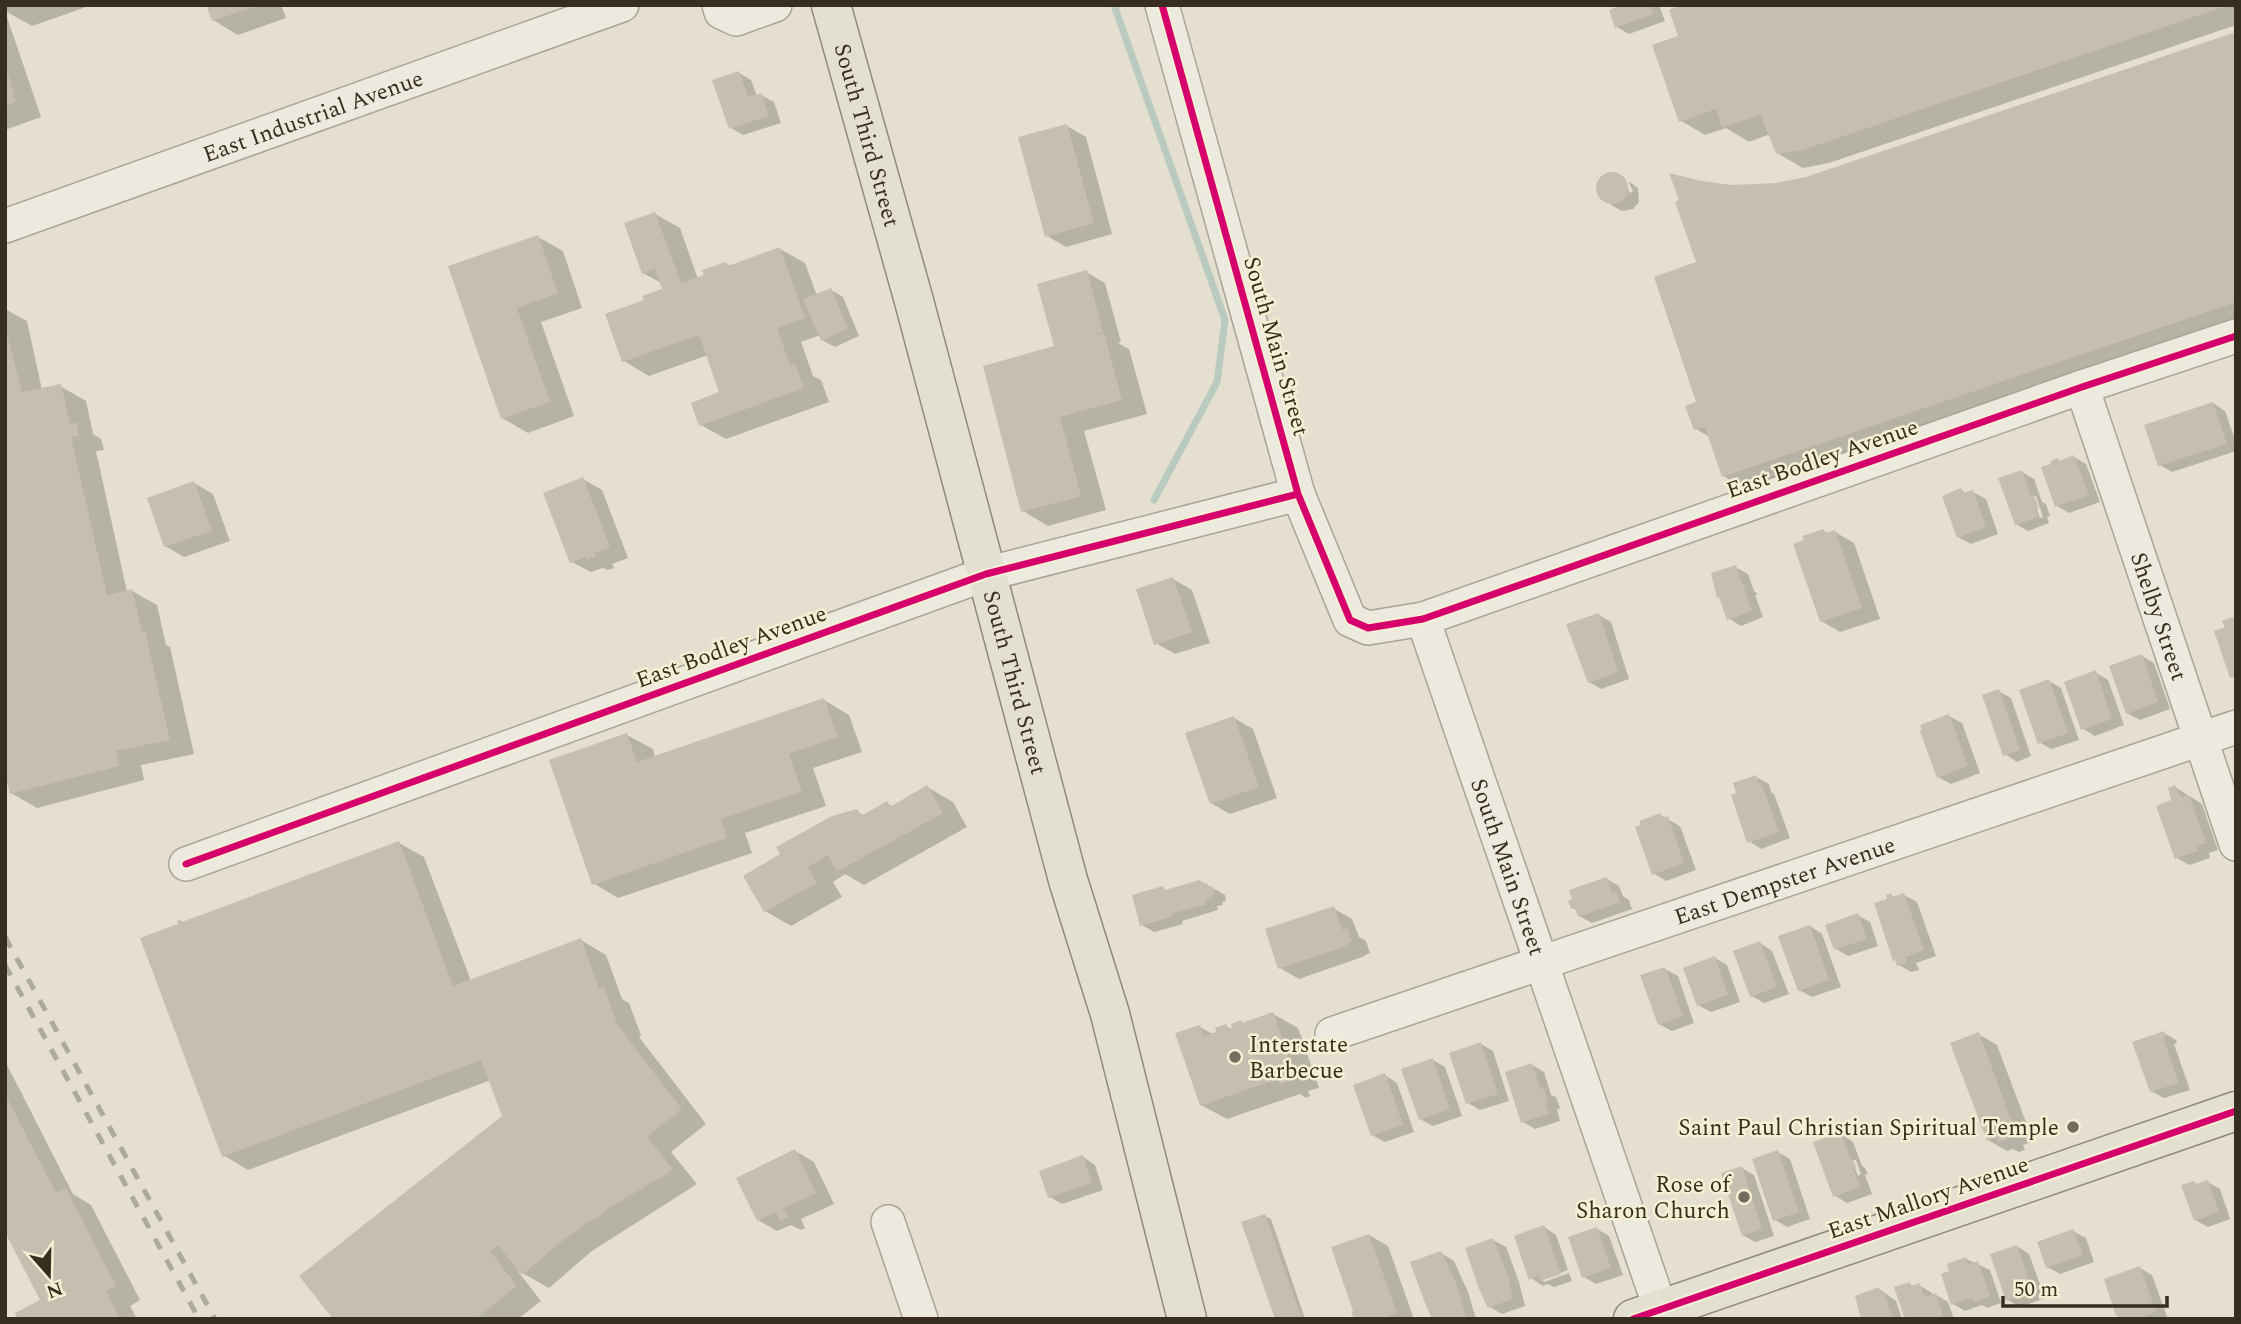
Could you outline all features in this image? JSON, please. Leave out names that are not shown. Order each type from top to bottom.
[{"type":"main road","name":"South Third Street","points":[[835,19],[914,302],[1068,880],[1110,1014],[1187,1319]]},
{"type":"main road","name":"East Mallory Avenue","points":[[1653,1316],[2236,1111]]},
{"type":"street","name":"East Industrial Avenue","points":[[5,226],[622,5]]},
{"type":"street","points":[[719,5],[721,12],[736,19],[775,5]]},
{"type":"street","name":"South Main Street","points":[[1162,5],[1298,494],[1350,620],[1368,628],[1423,619],[1541,962],[1653,1316]]},
{"type":"street","name":"East Bodley Avenue","points":[[1423,619],[2082,387],[2236,336]]},
{"type":"street","name":"Shelby Street","points":[[2082,387],[2236,845]]},
{"type":"street","name":"East Bodley Avenue","points":[[186,864],[986,574],[1298,494]]},
{"type":"street","name":"East Dempster Avenue","points":[[1332,1034],[2236,727]]},
{"type":"street","points":[[888,1222],[921,1319]]},
{"type":"building","points":[[206,5],[257,5],[257,6],[212,21]]},
{"type":"building","points":[[1621,5],[1650,5],[1653,14],[1615,28],[1609,10]]},
{"type":"building","points":[[1681,5],[2226,6],[1803,150],[1776,154],[1761,115],[1722,128],[1716,109],[1679,122],[1652,45],[1678,36],[1669,10]]},
{"type":"building","points":[[2236,32],[2236,302],[1722,477],[1705,427],[1694,430],[1685,406],[1696,402],[1654,277],[1696,262],[1675,202],[1679,200],[1669,173],[1732,185],[1776,183],[1806,177]]},
{"type":"building","points":[[5,67],[16,102],[5,106]]},
{"type":"building","points":[[739,71],[748,97],[762,93],[769,116],[729,129],[712,80]]},
{"type":"building","points":[[1067,124],[1094,223],[1045,237],[1018,137]]},
{"type":"building","points":[[1612,172],[1624,176],[1628,188],[1624,200],[1612,204],[1600,200],[1596,188],[1600,176]]},
{"type":"building","points":[[655,212],[681,283],[704,275],[702,270],[726,262],[728,266],[780,247],[805,318],[777,328],[790,365],[795,364],[804,388],[699,426],[691,403],[719,392],[699,335],[622,362],[605,314],[644,300],[642,296],[662,289],[655,269],[642,274],[624,223]]},
{"type":"building","points":[[538,235],[558,293],[517,308],[550,402],[501,419],[448,266]]},
{"type":"building","points":[[1087,270],[1103,332],[1091,336],[1104,333],[1122,400],[1060,417],[1081,496],[1021,512],[983,366],[1054,346],[1037,284]]},
{"type":"building","points":[[831,288],[848,329],[821,341],[803,299]]},
{"type":"building","points":[[5,326],[22,392],[61,384],[70,424],[76,422],[79,436],[71,437],[107,595],[132,589],[142,632],[145,631],[170,740],[116,751],[120,766],[10,794],[5,774]]},
{"type":"building","points":[[2213,402],[2227,444],[2158,466],[2144,425]]},
{"type":"building","points":[[2074,455],[2089,495],[2055,507],[2041,467],[2058,458],[2059,461]]},
{"type":"building","points":[[2022,470],[2031,496],[2034,495],[2039,509],[2035,510],[2038,517],[2015,525],[1998,478]]},
{"type":"building","points":[[583,477],[610,547],[594,553],[596,557],[587,560],[586,557],[570,563],[543,493]]},
{"type":"building","points":[[194,481],[212,531],[164,547],[147,498]]},
{"type":"building","points":[[1961,488],[1963,493],[1973,490],[1986,527],[1957,538],[1942,496]]},
{"type":"building","points":[[1824,529],[1825,533],[1835,530],[1862,608],[1820,622],[1793,544],[1804,540],[1802,536]]},
{"type":"building","points":[[1736,565],[1742,584],[1745,584],[1752,611],[1727,620],[1719,597],[1717,598],[1711,573]]},
{"type":"building","points":[[1173,577],[1192,632],[1154,645],[1136,589]]},
{"type":"building","points":[[1599,613],[1618,672],[1588,683],[1566,624]]},
{"type":"building","points":[[2233,617],[2236,624],[2236,676],[2230,678],[2214,631],[2225,627],[2222,621]]},
{"type":"building","points":[[2142,654],[2158,702],[2126,714],[2109,666]]},
{"type":"building","points":[[2096,670],[2112,719],[2081,730],[2064,682]]},
{"type":"building","points":[[2049,679],[2068,733],[2038,744],[2019,690]]},
{"type":"building","points":[[1999,689],[2020,750],[2003,756],[1982,695]]},
{"type":"building","points":[[824,698],[838,737],[789,754],[802,792],[721,819],[727,838],[592,885],[549,760],[627,733],[637,762]]},
{"type":"building","points":[[1949,714],[1968,766],[1937,778],[1920,725]]},
{"type":"building","points":[[1234,716],[1259,787],[1210,804],[1185,733]]},
{"type":"building","points":[[1756,775],[1779,832],[1747,843],[1731,795],[1736,793],[1733,783]]},
{"type":"building","points":[[927,785],[943,813],[837,872],[828,855],[808,867],[817,883],[764,912],[743,876],[780,854],[776,847],[832,816],[857,809],[861,816],[887,801],[890,807]]},
{"type":"building","points":[[2175,785],[2181,797],[2189,795],[2206,843],[2197,846],[2199,851],[2175,859],[2156,806],[2171,800],[2168,788]]},
{"type":"building","points":[[1661,813],[1662,818],[1668,816],[1684,863],[1652,875],[1635,827],[1641,825],[1639,821]]},
{"type":"building","points":[[399,841],[453,986],[581,938],[599,989],[604,987],[615,1022],[682,1109],[647,1137],[673,1169],[670,1172],[609,1208],[567,1237],[522,1275],[498,1245],[490,1251],[517,1286],[475,1319],[333,1319],[299,1276],[502,1116],[481,1060],[222,1157],[140,938],[178,924],[177,921],[182,922]]},
{"type":"building","points":[[1607,877],[1612,892],[1616,891],[1620,902],[1578,917],[1575,907],[1571,909],[1568,901],[1572,899],[1569,890]]},
{"type":"building","points":[[1200,880],[1202,884],[1212,886],[1215,894],[1205,900],[1207,904],[1140,926],[1132,895],[1163,886],[1165,890]]},
{"type":"building","points":[[1891,893],[1892,897],[1904,893],[1924,950],[1905,957],[1907,963],[1897,966],[1874,903],[1887,899],[1886,895]]},
{"type":"building","points":[[1334,906],[1342,930],[1347,928],[1352,942],[1278,969],[1265,929]]},
{"type":"building","points":[[1858,913],[1867,939],[1834,950],[1825,925]]},
{"type":"building","points":[[1810,925],[1829,980],[1798,991],[1778,936]]},
{"type":"building","points":[[1760,941],[1777,987],[1750,997],[1733,951]]},
{"type":"building","points":[[1715,956],[1728,995],[1697,1006],[1683,968]]},
{"type":"building","points":[[1665,967],[1683,1016],[1658,1025],[1640,975]]},
{"type":"building","points":[[1273,1012],[1294,1073],[1284,1077],[1286,1082],[1280,1084],[1278,1079],[1200,1106],[1175,1033],[1200,1025],[1204,1036],[1216,1032],[1215,1028],[1226,1024],[1228,1029],[1232,1028],[1231,1024],[1241,1020],[1242,1023]]},
{"type":"building","points":[[2164,1031],[2166,1036],[2163,1037],[2179,1083],[2150,1092],[2132,1042]]},
{"type":"building","points":[[1979,1032],[2015,1131],[2005,1134],[2007,1139],[1998,1142],[1997,1137],[1987,1141],[1950,1043]]},
{"type":"building","points":[[1481,1042],[1498,1094],[1466,1104],[1449,1053]]},
{"type":"building","points":[[1433,1058],[1450,1109],[1419,1120],[1401,1069]]},
{"type":"building","points":[[1532,1063],[1541,1090],[1544,1088],[1549,1114],[1521,1123],[1505,1072]]},
{"type":"building","points":[[1385,1073],[1403,1125],[1371,1136],[1353,1085]]},
{"type":"building","points":[[5,1094],[56,1193],[66,1188],[116,1286],[106,1291],[120,1319],[17,1319],[15,1313],[40,1300],[5,1232]]},
{"type":"building","points":[[1841,1132],[1856,1167],[1853,1168],[1860,1187],[1833,1197],[1813,1142]]},
{"type":"building","points":[[795,1149],[816,1193],[783,1209],[788,1217],[780,1221],[776,1212],[757,1221],[736,1178]]},
{"type":"building","points":[[1778,1150],[1799,1212],[1773,1221],[1752,1159]]},
{"type":"building","points":[[1083,1155],[1092,1183],[1048,1198],[1039,1171]]},
{"type":"building","points":[[1742,1166],[1762,1229],[1742,1236],[1721,1173]]},
{"type":"building","points":[[2208,1180],[2219,1212],[2194,1221],[2181,1185]]},
{"type":"building","points":[[1265,1214],[1302,1319],[1275,1319],[1241,1222]]},
{"type":"building","points":[[1544,1225],[1561,1274],[1540,1281],[1539,1276],[1529,1280],[1514,1236]]},
{"type":"building","points":[[1597,1227],[1611,1268],[1582,1278],[1568,1237]]},
{"type":"building","points":[[2073,1229],[2083,1255],[2046,1268],[2037,1242]]},
{"type":"building","points":[[1369,1234],[1397,1313],[1382,1319],[1354,1319],[1331,1247]]},
{"type":"building","points":[[1493,1238],[1509,1279],[1513,1299],[1488,1308],[1465,1248]]},
{"type":"building","points":[[2017,1245],[2033,1292],[2006,1301],[1990,1254]]},
{"type":"building","points":[[1441,1251],[1456,1283],[1467,1319],[1432,1319],[1425,1303],[1410,1262]]},
{"type":"building","points":[[1966,1257],[1968,1264],[1978,1261],[1990,1296],[1974,1302],[1972,1298],[1951,1305],[1941,1274],[1949,1271],[1947,1264]]},
{"type":"building","points":[[2140,1266],[2156,1312],[2137,1319],[2119,1319],[2104,1279]]},
{"type":"building","points":[[1910,1282],[1911,1286],[1919,1283],[1925,1297],[1936,1293],[1943,1315],[1933,1319],[1905,1319],[1894,1287]]},
{"type":"building","points":[[1879,1287],[1881,1293],[1884,1292],[1893,1319],[1861,1319],[1855,1296]]},
{"type":"waterway","points":[[1114,5],[1225,320],[1217,382],[1154,500]]},
{"type":"railway","points":[[5,937],[215,1319]]},
{"type":"railway","points":[[5,965],[199,1319]]},
{"type":"cycle path","points":[[1162,5],[1298,494],[1350,620],[1368,628],[1423,619],[2082,387],[2236,336]]},
{"type":"cycle path","points":[[186,864],[986,574],[1298,494]]},
{"type":"cycle path","points":[[1633,1319],[2236,1111]]},
{"type":"place","name":"Interstate Barbecue","points":[[1235,1057]]},
{"type":"place","name":"Saint Paul Christian Spiritual Temple","points":[[2073,1127]]},
{"type":"place","name":"Rose of Sharon Church","points":[[1744,1197]]}]
